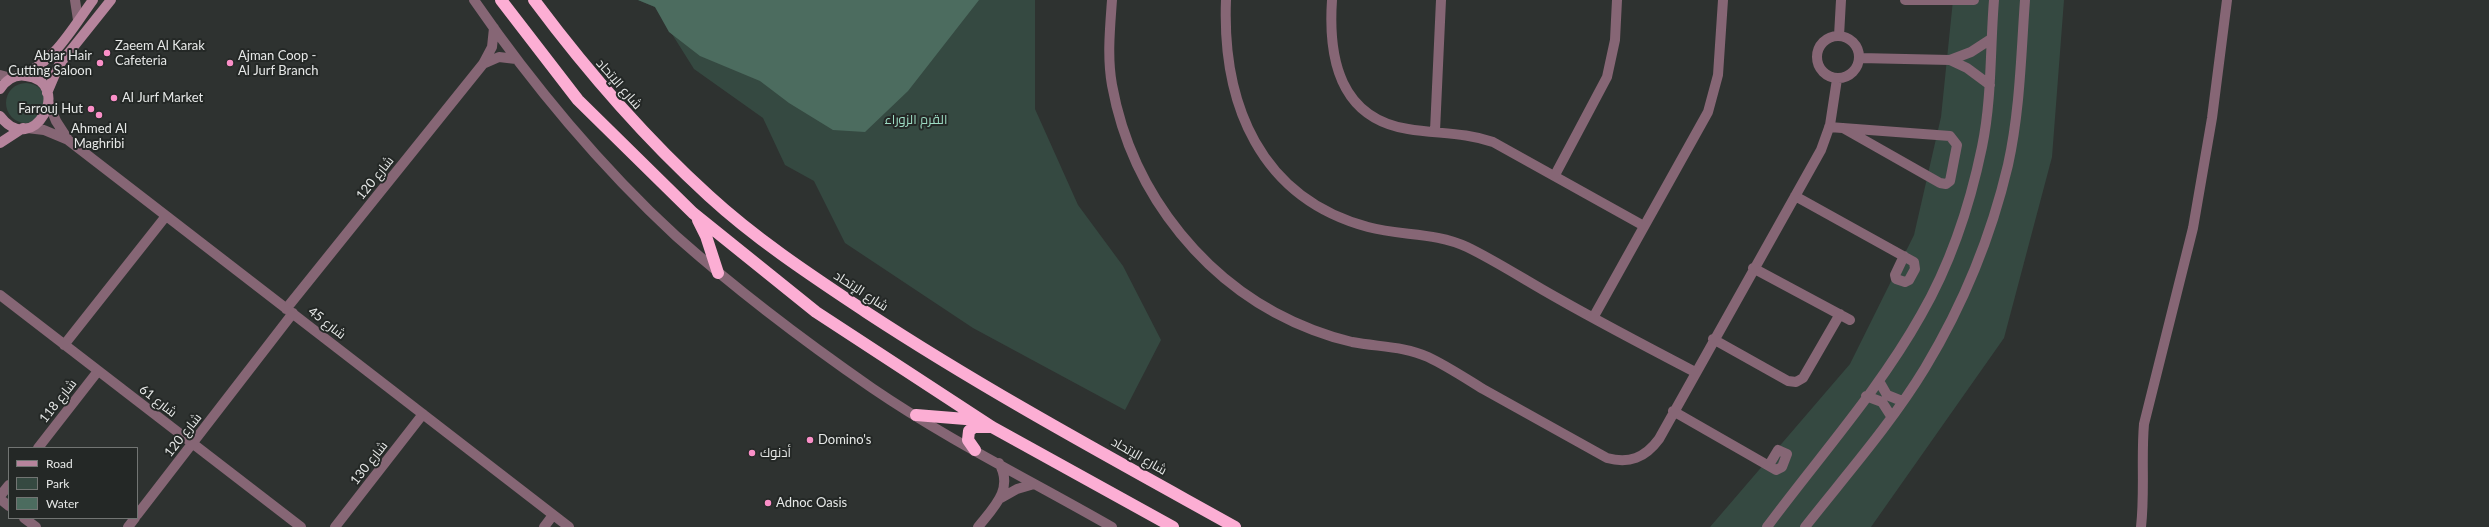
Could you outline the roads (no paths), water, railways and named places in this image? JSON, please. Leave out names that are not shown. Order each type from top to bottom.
[{"type":"highway","points":[[501,0],[578,100],[693,213],[816,312],[992,427],[1173,527]]},
{"type":"highway","name":"شارع الإتحاد","points":[[534,0],[596,81],[642,131],[709,196],[770,246],[947,365],[1235,527]]},
{"type":"highway","points":[[693,213],[706,236],[718,272]]},
{"type":"highway","points":[[916,415],[981,420]]},
{"type":"highway","points":[[974,450],[968,440],[969,431],[974,427],[992,427]]},
{"type":"street","points":[[74,0],[78,20]]},
{"type":"street","points":[[0,89],[16,77],[31,72],[46,61],[93,0]]},
{"type":"street","points":[[0,143],[25,128],[40,122],[44,117],[48,98],[59,65],[111,0]]},
{"type":"street","points":[[474,0],[516,59],[612,170],[675,234],[754,302],[867,384],[916,415],[974,450],[1112,527]]},
{"type":"street","points":[[1112,0],[1109,64],[1121,125],[1137,164],[1156,201],[1179,234],[1204,261],[1230,283],[1277,314],[1313,330],[1352,342],[1410,350],[1428,358],[1607,458],[1627,461],[1645,454],[1659,439],[1713,339],[1821,150],[1829,127],[1838,79]]},
{"type":"street","points":[[1226,0],[1228,58],[1231,81],[1240,112],[1263,155],[1297,191],[1324,209],[1353,223],[1385,231],[1431,235],[1457,242],[1593,318],[1695,372]]},
{"type":"street","points":[[1332,0],[1330,29],[1332,51],[1342,83],[1362,107],[1389,123],[1408,129],[1465,134],[1493,142],[1644,226]]},
{"type":"street","points":[[1435,131],[1442,0]]},
{"type":"street","points":[[1554,175],[1607,76],[1615,40],[1617,0]]},
{"type":"street","points":[[1593,318],[1702,123],[1712,100],[1718,75],[1723,0]]},
{"type":"street","points":[[1839,36],[1841,0]]},
{"type":"street","points":[[1905,0],[1974,0]]},
{"type":"street","points":[[1767,527],[1879,381],[1922,314],[1942,274],[1958,232],[1982,146],[1990,85],[1994,0]]},
{"type":"street","points":[[1805,527],[1902,401],[1936,350],[1966,291],[1997,207],[2015,120],[2025,0]]},
{"type":"street","points":[[2141,527],[2144,506],[2142,444],[2144,424],[2193,228],[2212,118],[2227,0]]},
{"type":"street","name":"شارع 120","points":[[138,514],[290,311],[483,64],[492,47],[494,28]]},
{"type":"street","points":[[1839,36],[1850,39],[1857,47],[1860,58],[1856,69],[1848,76],[1838,79],[1827,75],[1819,67],[1817,56],[1820,46],[1828,38],[1839,36]]},
{"type":"street","points":[[1860,58],[1950,60],[1972,52],[1991,39]]},
{"type":"street","points":[[483,64],[499,57],[516,59]]},
{"type":"street","points":[[1950,60],[1967,68],[1990,85]]},
{"type":"street","points":[[0,75],[34,78],[44,87],[48,98]]},
{"type":"street","name":"شارع 45","points":[[48,98],[56,121],[68,140]]},
{"type":"street","points":[[0,116],[9,125],[25,128]]},
{"type":"street","points":[[1829,127],[1843,128],[1950,136],[1957,145],[1950,181],[1946,184],[1940,183],[1843,128]]},
{"type":"street","name":"شارع 45","points":[[25,128],[48,131],[68,140],[569,527]]},
{"type":"street","points":[[1794,196],[1904,256]]},
{"type":"street","points":[[64,345],[166,216]]},
{"type":"street","points":[[1753,268],[1850,320]]},
{"type":"street","name":"شارع 61","points":[[0,295],[301,527]]},
{"type":"street","points":[[1713,339],[1788,381],[1796,382],[1803,378],[1840,314]]},
{"type":"street","name":"شارع 118","points":[[39,447],[98,371]]},
{"type":"street","points":[[1879,381],[1887,395],[1902,401]]},
{"type":"street","points":[[1866,396],[1882,402],[1891,416]]},
{"type":"street","points":[[1674,411],[1768,465]]},
{"type":"street","name":"شارع 130","points":[[335,527],[423,414]]},
{"type":"street","points":[[999,463],[1006,480],[1001,498]]},
{"type":"street","points":[[978,527],[1001,498],[1017,489],[1034,484]]},
{"type":"street","points":[[8,486],[0,498],[8,505]]},
{"type":"street","points":[[544,527],[553,515]]},
{"type":"street","points":[[25,519],[36,527]]},
{"type":"street","points":[[128,527],[134,519]]},
{"type":"water","points":[[638,0],[979,0],[908,91],[865,132],[833,130],[789,103],[760,81],[700,56],[669,32],[655,7]]},
{"type":"place","name":"Zaeem Al Karak Cafeteria","points":[[107,53]]},
{"type":"place","name":"Abjar Hair Cutting Saloon","points":[[100,63]]},
{"type":"place","name":"Ajman Coop - Al Jurf Branch","points":[[230,63]]},
{"type":"place","name":"Al Jurf Market","points":[[114,98]]},
{"type":"place","name":"Farrouj Hut","points":[[91,109]]},
{"type":"place","name":"Ahmed Al Maghribi","points":[[99,115]]},
{"type":"place","name":"Domino's","points":[[810,440]]},
{"type":"place","name":"أدنوك","points":[[752,453]]},
{"type":"place","name":"Adnoc Oasis","points":[[768,503]]},
{"type":"park label","name":"القرم الزوراء","points":[[916,120]]}]
